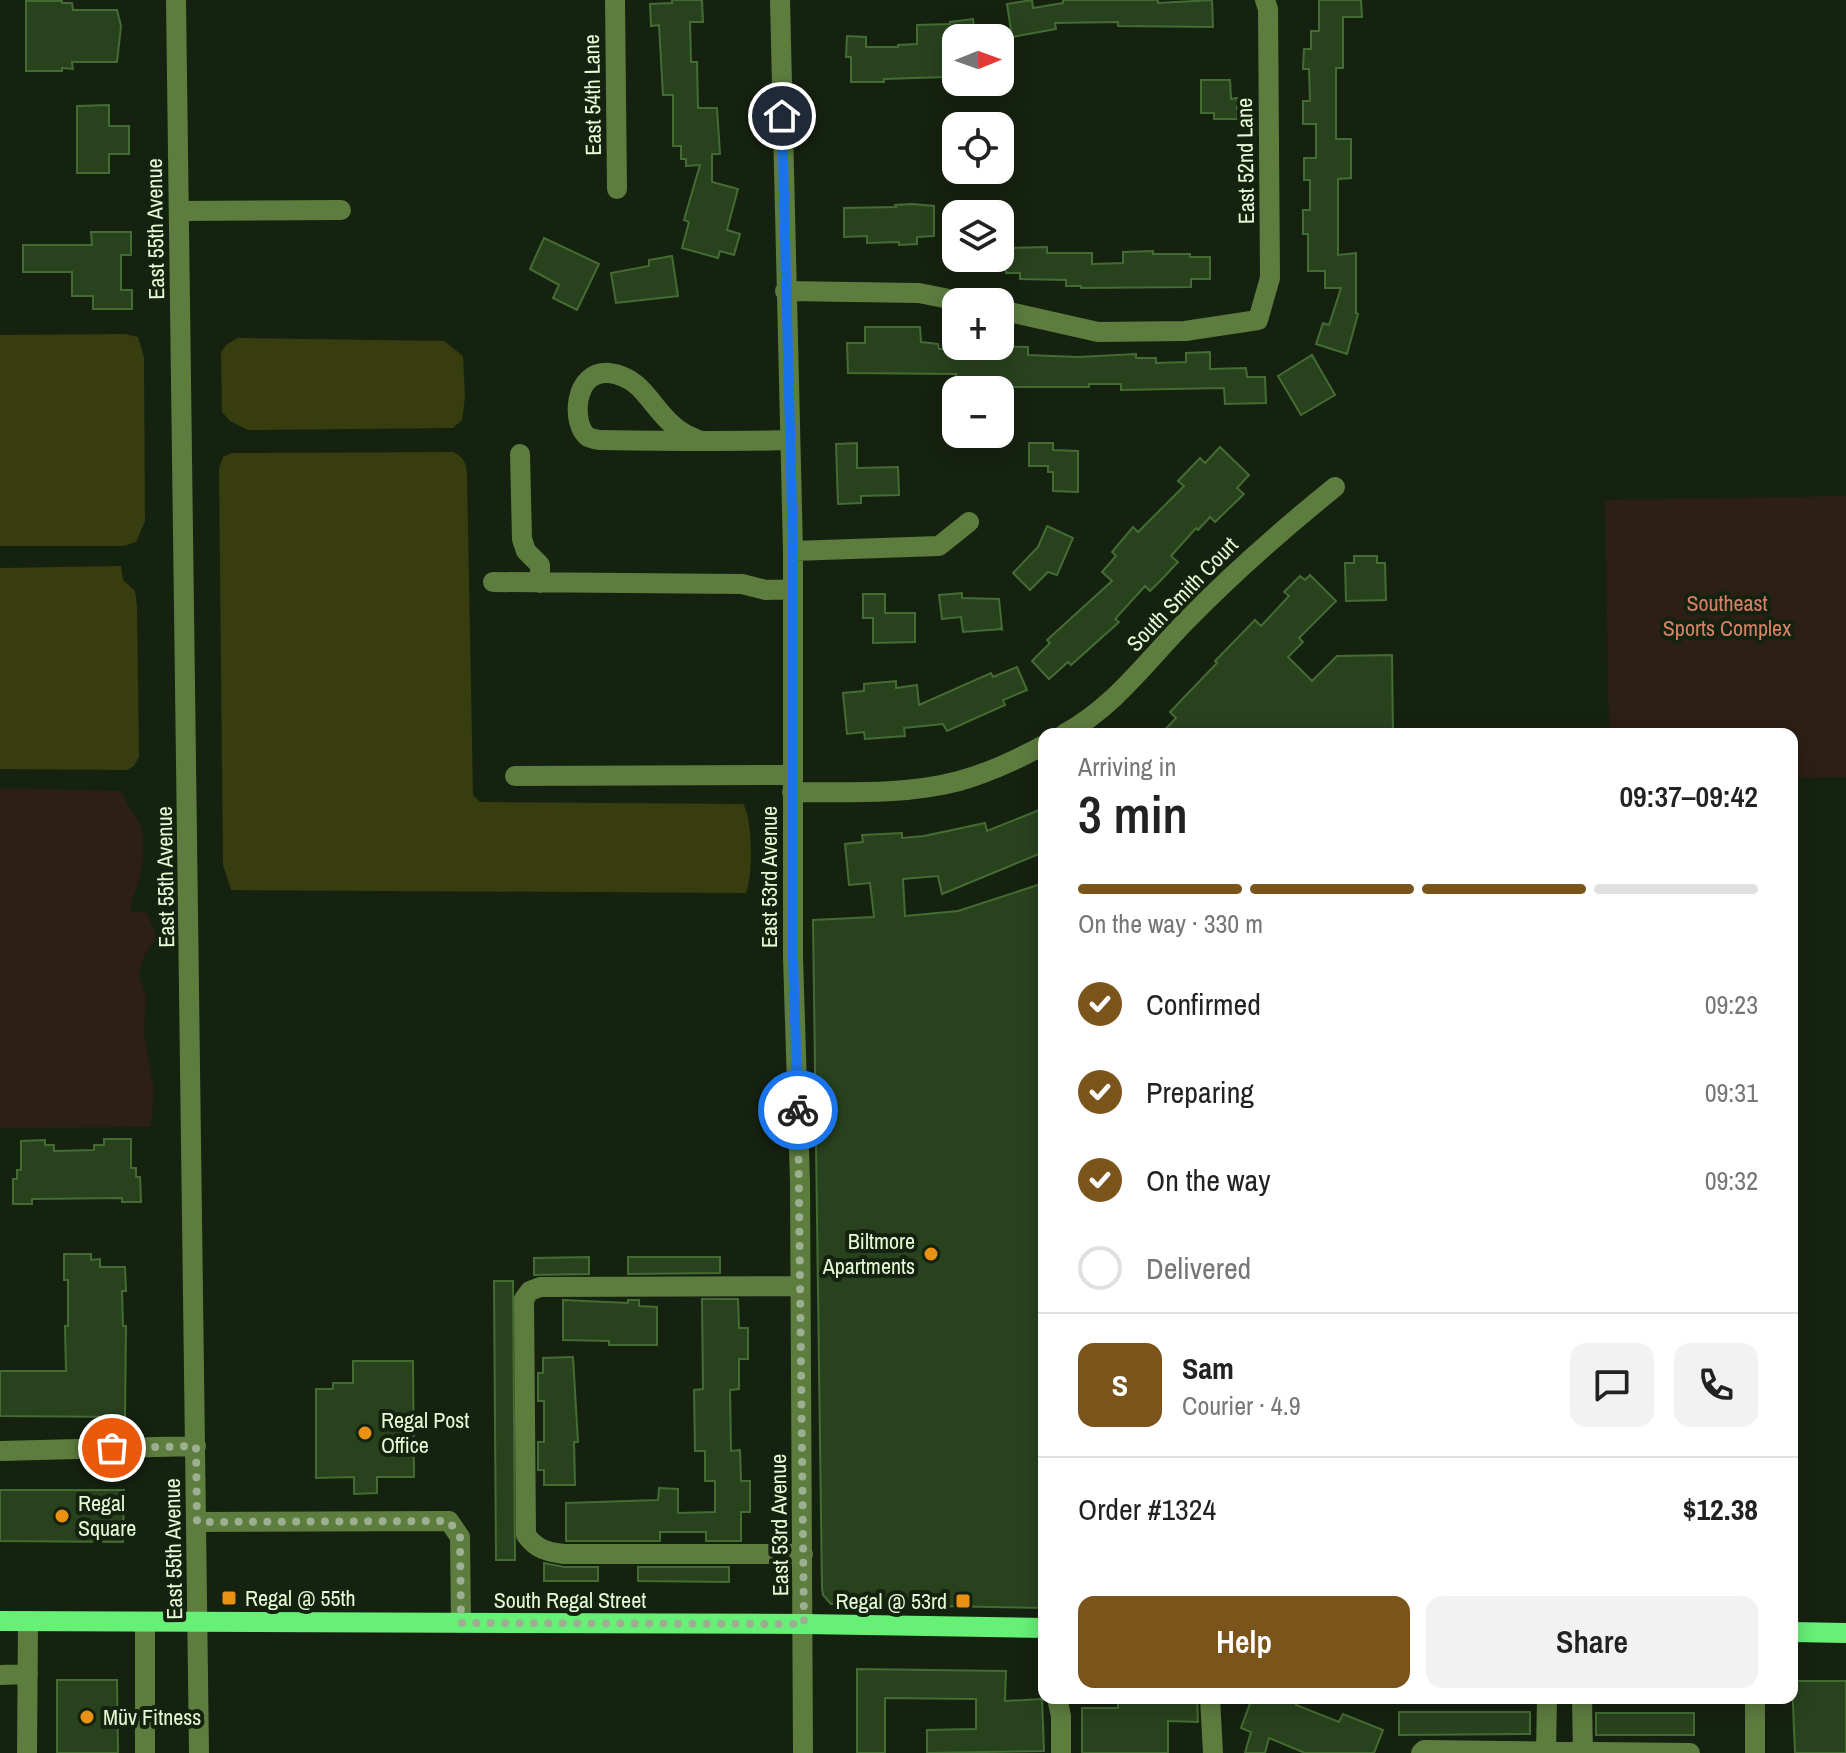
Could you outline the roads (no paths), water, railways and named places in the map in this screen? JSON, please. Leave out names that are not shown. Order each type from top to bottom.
[{"type":"main road","name":"South Regal Street","points":[[0,1621],[1038,1628]]},
{"type":"main road","points":[[1798,1632],[1846,1633]]},
{"type":"street","name":"East 55th Avenue","points":[[176,0],[199,1753]]},
{"type":"street","name":"East 54th Lane","points":[[615,0],[617,189]]},
{"type":"street","name":"East 53rd Avenue","points":[[780,0],[793,551],[792,784],[804,1624],[803,1753]]},
{"type":"street","name":"East 52nd Lane","points":[[1014,313],[1098,332],[1185,331],[1258,320],[1270,278],[1268,9],[1265,0]]},
{"type":"street","points":[[179,211],[341,210]]},
{"type":"street","points":[[785,291],[919,293],[942,298]]},
{"type":"street","points":[[701,441],[678,430],[645,391],[630,379],[610,373],[596,374],[586,379],[581,390],[578,414],[581,428],[589,438],[600,440],[701,441],[790,440]]},
{"type":"street","points":[[520,454],[522,539],[526,551],[540,565],[540,583]]},
{"type":"street","name":"South Smith Court","points":[[1076,728],[1134,679],[1186,620],[1262,546],[1335,487]]},
{"type":"street","points":[[793,551],[939,546],[969,522]]},
{"type":"street","points":[[493,582],[742,584],[766,590],[793,589]]},
{"type":"street","points":[[515,776],[792,784],[878,793],[958,782],[1038,748]]},
{"type":"street","points":[[800,1286],[540,1287],[530,1291],[524,1299],[525,1519],[526,1535],[533,1545],[548,1552],[803,1554]]},
{"type":"street","points":[[0,1451],[196,1446]]},
{"type":"street","points":[[197,1522],[449,1521],[460,1537],[461,1623]]},
{"type":"street","points":[[27,1753],[28,1621]]},
{"type":"street","points":[[145,1622],[145,1753]]},
{"type":"street","points":[[0,1675],[28,1674]]},
{"type":"street","points":[[1058,1704],[1061,1753]]},
{"type":"street","points":[[1210,1704],[1213,1753]]},
{"type":"street","points":[[1546,1752],[1547,1704]]},
{"type":"street","points":[[1582,1704],[1582,1752]]},
{"type":"street","points":[[1755,1704],[1755,1753]]},
{"type":"street","points":[[1421,1753],[1424,1750],[1690,1753]]},
{"type":"place","name":"Biltmore Apartments","points":[[931,1254]]},
{"type":"place","name":"Regal Post Office","points":[[365,1433]]},
{"type":"place","name":"Regal Square","points":[[62,1516]]},
{"type":"place","name":"Regal @ 55th","points":[[229,1598]]},
{"type":"place","name":"Regal @ 53rd","points":[[963,1601]]},
{"type":"place","name":"Müv Fitness","points":[[87,1717]]},
{"type":"park label","name":"Southeast Sports Complex","points":[[1727,616]]}]
